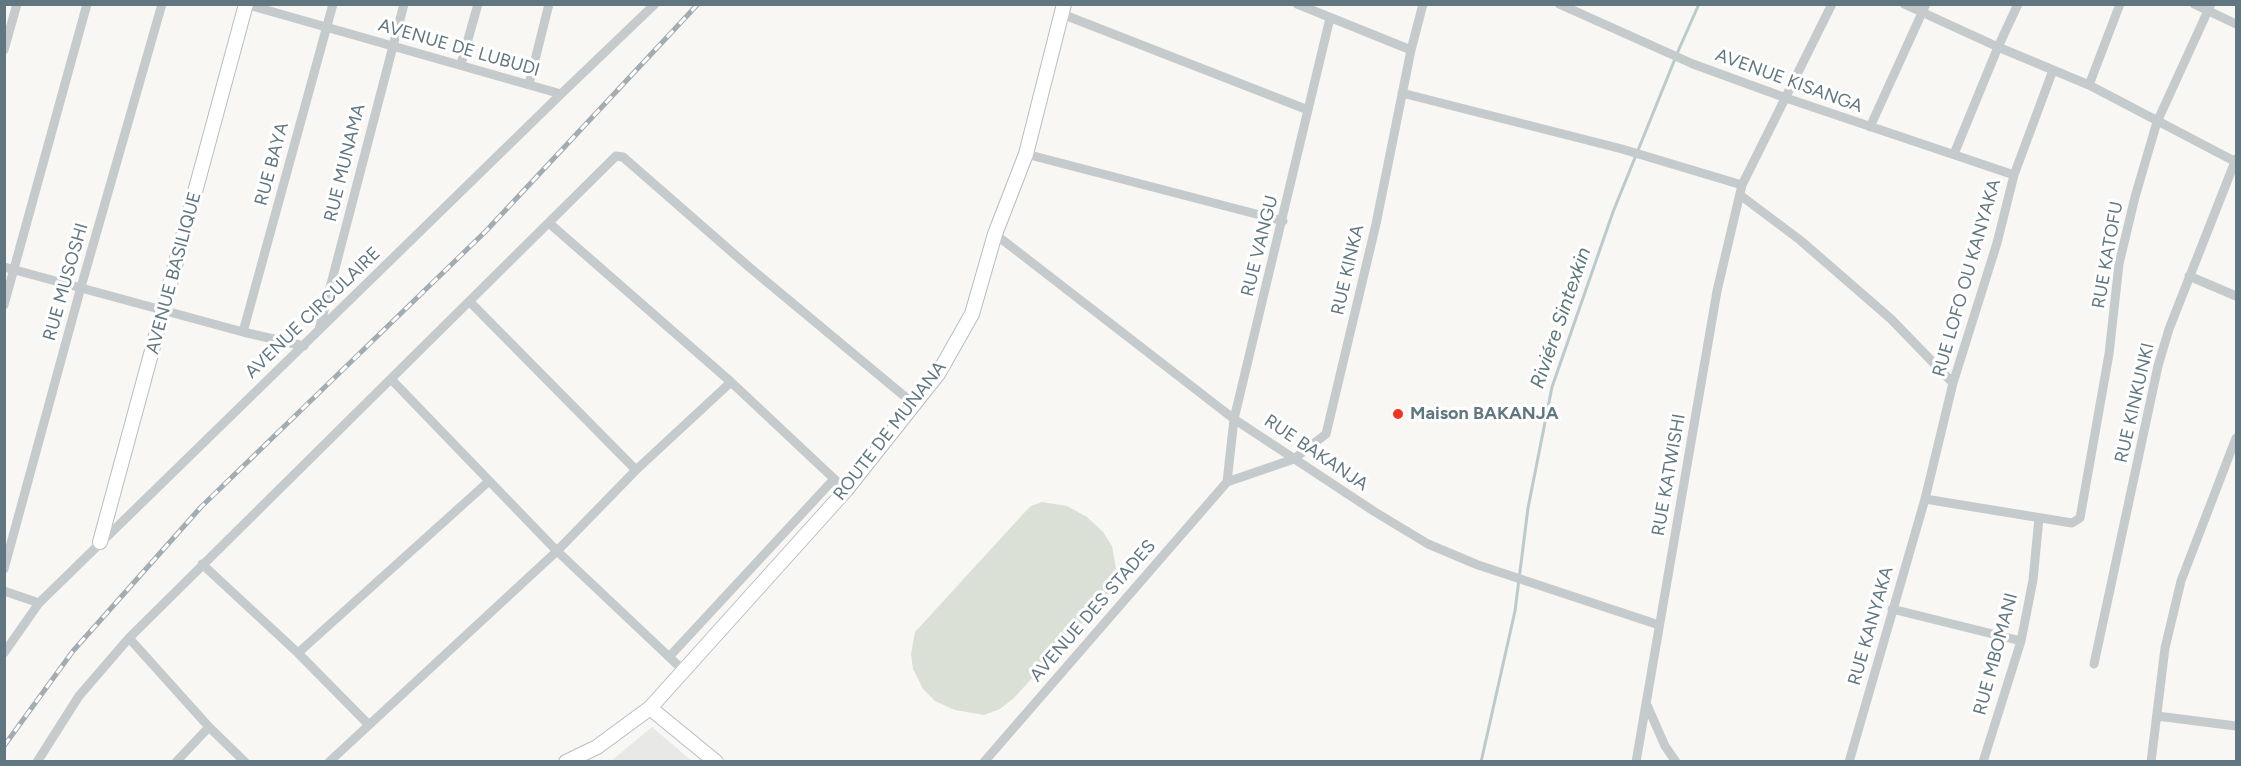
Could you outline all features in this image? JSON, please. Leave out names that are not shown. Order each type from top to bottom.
[{"type":"main road","name":"AVENUE BASILIQUE","points":[[100,542],[246,5]]},
{"type":"main road","name":"ROUTE DE MUNANA","points":[[566,762],[597,747],[650,708],[846,490],[915,405],[944,364],[972,314],[995,234],[1026,154],[1063,9]]},
{"type":"main road","points":[[650,708],[716,762]]},
{"type":"street","points":[[4,50],[17,4]]},
{"type":"street","points":[[4,305],[9,269],[87,4]]},
{"type":"street","name":"RUE MUSOSHI","points":[[4,569],[162,4]]},
{"type":"street","name":"RUE BAYA","points":[[243,332],[333,4]]},
{"type":"street","name":"RUE MUNAMA","points":[[319,330],[404,4]]},
{"type":"street","points":[[461,64],[478,4]]},
{"type":"street","points":[[529,84],[549,4]]},
{"type":"street","name":"AVENUE CIRCULAIRE","points":[[4,653],[39,603],[100,542],[655,4]]},
{"type":"street","points":[[1297,4],[1411,50]]},
{"type":"street","name":"RUE KINKA","points":[[1227,482],[1294,459],[1326,434],[1376,224],[1411,50],[1423,4]]},
{"type":"street","name":"AVENUE KISANGA","points":[[1559,4],[1693,64],[2014,175]]},
{"type":"street","name":"RUE KATWISHI","points":[[1636,762],[1717,291],[1741,190],[1832,4]]},
{"type":"street","points":[[1904,4],[1924,8],[1998,47],[2089,85],[2236,161]]},
{"type":"street","points":[[1954,154],[2018,4]]},
{"type":"street","points":[[2089,85],[2120,4]]},
{"type":"street","points":[[2194,4],[2209,8],[2236,24]]},
{"type":"street","name":"AVENUE DE LUBUDI","points":[[246,5],[561,94]]},
{"type":"street","points":[[1870,127],[1924,8]]},
{"type":"street","name":"RUE KATOFU","points":[[2039,518],[2072,523],[2077,522],[2080,518],[2109,354],[2119,264],[2135,197],[2157,122],[2209,8]]},
{"type":"street","points":[[1063,9],[1308,110]]},
{"type":"street","name":"RUE VANGU","points":[[1227,482],[1234,419],[1330,18]]},
{"type":"street","name":"RUE LOFO OU KANYAKA","points":[[1925,499],[1953,383],[1997,243],[2014,175],[2053,70]]},
{"type":"street","points":[[1402,93],[1622,149],[1741,190],[1891,319],[1953,383]]},
{"type":"street","points":[[1026,154],[1283,221]]},
{"type":"street","points":[[37,762],[79,696],[129,638],[616,156],[623,157],[749,267],[915,405]]},
{"type":"street","name":"RUE KINKUNKI","points":[[2094,664],[2158,366],[2169,328],[2236,161]]},
{"type":"street","points":[[549,223],[731,382],[846,490]]},
{"type":"street","name":"RUE BAKANJA","points":[[995,234],[1234,419],[1428,544],[1478,566],[1522,578],[1659,625]]},
{"type":"street","points":[[9,269],[243,332],[304,346]]},
{"type":"street","points":[[2189,276],[2236,296]]},
{"type":"street","points":[[470,302],[636,470]]},
{"type":"street","points":[[391,379],[557,551],[684,671]]},
{"type":"street","points":[[328,762],[557,551],[636,470],[731,382]]},
{"type":"street","points":[[2151,762],[2165,648],[2181,581],[2236,438]]},
{"type":"street","points":[[669,657],[834,479]]},
{"type":"street","points":[[298,653],[488,482]]},
{"type":"street","name":"AVENUE DES STADES","points":[[984,762],[1227,482]]},
{"type":"street","points":[[1925,499],[2039,518]]},
{"type":"street","name":"RUE KANYAKA","points":[[1849,762],[1925,499]]},
{"type":"street","name":"RUE MBOMANI","points":[[1983,762],[2021,640],[2033,580],[2039,518]]},
{"type":"street","points":[[202,564],[298,653],[369,725]]},
{"type":"street","points":[[4,591],[39,603]]},
{"type":"street","points":[[1892,609],[2021,640]]},
{"type":"street","points":[[129,638],[209,727],[245,762]]},
{"type":"street","points":[[1647,705],[1665,746],[1676,762]]},
{"type":"street","points":[[2157,716],[2236,726]]},
{"type":"street","points":[[176,762],[209,727]]},
{"type":"shaded area","points":[[1042,502],[1067,506],[1087,517],[1103,532],[1112,546],[1116,569],[1113,589],[1014,698],[1000,709],[984,715],[955,710],[935,701],[923,689],[913,669],[911,654],[915,632],[1024,513],[1031,506]]},
{"type":"shaded area","points":[[652,727],[692,761],[611,761]]},
{"type":"waterway","name":"Riviére Sintexkin","points":[[1481,762],[1515,611],[1528,508],[1552,387],[1613,212],[1699,4]]},
{"type":"railway","points":[[4,746],[73,651],[201,507],[486,231],[698,4]]},
{"type":"place","name":"Maison BAKANJA","points":[[1398,414]]}]
